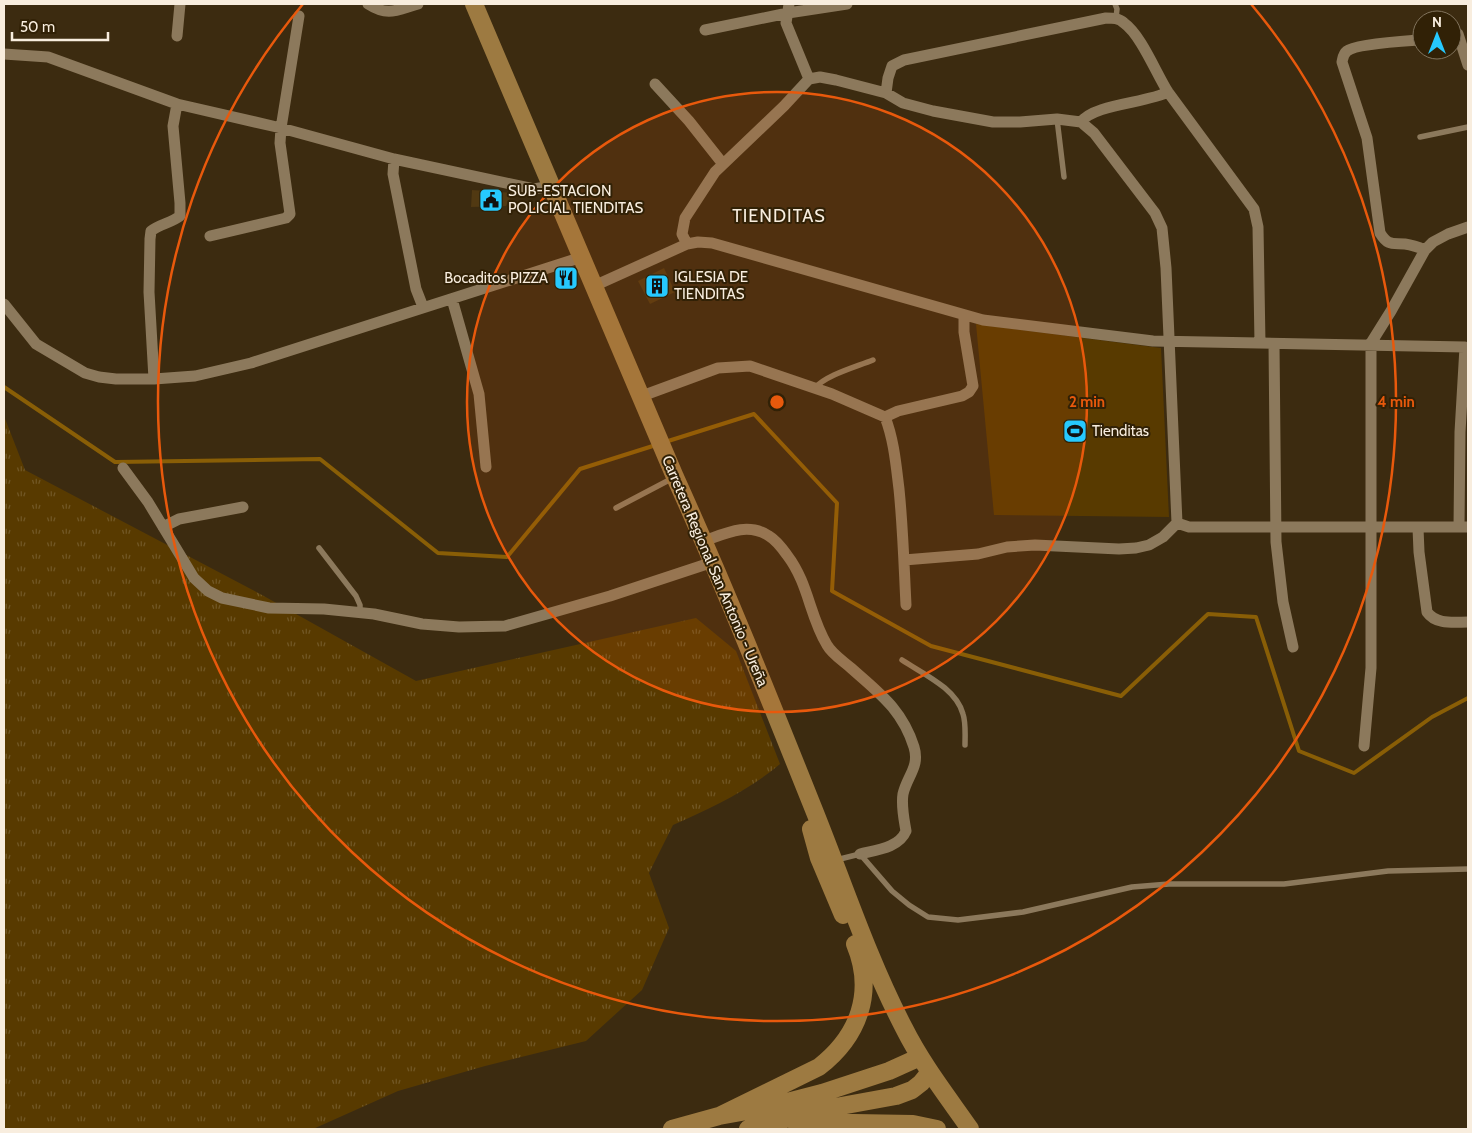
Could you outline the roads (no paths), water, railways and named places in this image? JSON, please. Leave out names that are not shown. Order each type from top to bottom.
[{"type":"main road","name":"Carretera Regional San Antonio - Ureña","points":[[474,4],[713,562],[803,782],[870,954],[904,1028],[920,1057],[970,1129]]},
{"type":"main road","points":[[719,1116],[819,1067],[846,1042],[860,1010],[864,992],[864,977],[860,956],[819,858],[803,800],[803,782]]},
{"type":"main road","points":[[672,1129],[719,1116],[768,1107],[822,1093],[889,1071],[920,1057]]},
{"type":"main road","points":[[748,1129],[840,1105],[896,1096],[912,1090],[930,1072]]},
{"type":"main road","points":[[782,1120],[913,1124],[937,1129]]},
{"type":"street","points":[[177,36],[180,4]]},
{"type":"street","points":[[368,4],[374,8],[391,12],[418,4]]},
{"type":"street","points":[[706,30],[788,8],[847,4]]},
{"type":"street","points":[[788,8],[786,23],[809,79]]},
{"type":"street","points":[[210,236],[286,218],[290,214],[280,143],[280,128],[299,16]]},
{"type":"street","points":[[886,93],[892,66],[904,60],[1106,18],[1116,18],[1125,23],[1140,41],[1168,92],[1254,209],[1258,227],[1260,343]]},
{"type":"street","points":[[1412,41],[1361,46],[1347,50],[1342,62],[1367,138],[1380,233],[1384,240],[1390,244],[1406,244],[1425,250]]},
{"type":"street","points":[[1462,46],[1468,65]]},
{"type":"street","points":[[4,54],[48,58],[177,104],[280,128],[394,159],[534,189],[551,186]]},
{"type":"street","points":[[687,244],[682,234],[685,218],[715,172],[784,106],[809,79],[820,77],[886,93],[903,103],[993,122],[1056,119],[1081,122],[1094,134],[1155,214],[1162,228],[1177,522],[1163,537],[1149,545],[1136,548],[1034,545],[1007,547],[978,554],[904,560]]},
{"type":"street","points":[[655,84],[689,121],[722,164]]},
{"type":"street","points":[[1081,122],[1085,116],[1102,110],[1158,97],[1168,92]]},
{"type":"street","points":[[154,379],[149,292],[150,239],[151,231],[159,225],[176,220],[180,216],[173,126],[177,104]]},
{"type":"street","points":[[394,159],[393,174],[416,290],[423,307]]},
{"type":"street","points":[[1364,746],[1371,668],[1371,346],[1425,250],[1440,238],[1468,227]]},
{"type":"street","points":[[594,286],[687,244],[698,242],[712,244],[983,320],[1168,342],[1466,346],[1460,432],[1464,527],[1189,527],[1177,522]]},
{"type":"street","points":[[4,304],[36,344],[85,373],[116,379],[195,376],[251,363],[582,257]]},
{"type":"street","points":[[452,299],[479,394],[486,467]]},
{"type":"street","points":[[885,418],[898,411],[950,400],[969,392],[973,386],[964,332],[964,315]]},
{"type":"street","points":[[1274,344],[1276,542],[1282,594],[1292,647]]},
{"type":"street","points":[[642,396],[718,368],[741,366],[759,368],[832,394],[885,418],[889,428],[896,463],[906,604]]},
{"type":"street","points":[[124,468],[148,502],[194,578],[208,592],[222,598],[269,608],[324,609],[422,624],[458,627],[505,626],[610,596],[713,562]]},
{"type":"street","points":[[162,527],[179,519],[243,507]]},
{"type":"street","points":[[704,541],[740,529],[752,528],[771,536],[797,568],[807,592],[818,630],[828,647],[888,701],[905,724],[916,757],[913,773],[903,793],[903,813],[906,831],[899,842],[860,854]]},
{"type":"street","points":[[1418,528],[1419,552],[1427,612],[1431,617],[1442,621],[1468,622]]},
{"type":"lane","points":[[1115,4],[1117,9],[1116,18]]},
{"type":"lane","points":[[1056,119],[1064,177]]},
{"type":"lane","points":[[1420,137],[1468,128]]},
{"type":"lane","points":[[815,388],[818,384],[872,360]]},
{"type":"lane","points":[[616,508],[675,477]]},
{"type":"lane","points":[[319,548],[356,596],[360,605],[360,613]]},
{"type":"lane","points":[[902,660],[944,688],[955,699],[963,714],[965,745]]},
{"type":"lane","points":[[834,861],[860,854],[892,891],[910,905],[928,917],[958,920],[1023,912],[1132,887],[1169,884],[1284,884],[1388,871],[1468,869]]},
{"type":"waterway","points":[[4,387],[115,462],[320,459],[438,553],[507,557],[580,469],[656,445]]},
{"type":"waterway","points":[[665,442],[754,414],[837,503],[832,591],[931,646],[1121,696],[1208,614],[1256,617],[1299,751],[1354,773],[1432,717],[1468,698]]},
{"type":"place","name":"SUB-ESTACION POLICIAL TIENDITAS","points":[[491,200]]},
{"type":"place","name":"Bocaditos PIZZA","points":[[566,278]]},
{"type":"place","name":"IGLESIA DE TIENDITAS","points":[[657,286]]},
{"type":"place","name":"Tienditas","points":[[1075,431]]},
{"type":"district","name":"TIENDITAS","points":[[779,216]]}]
